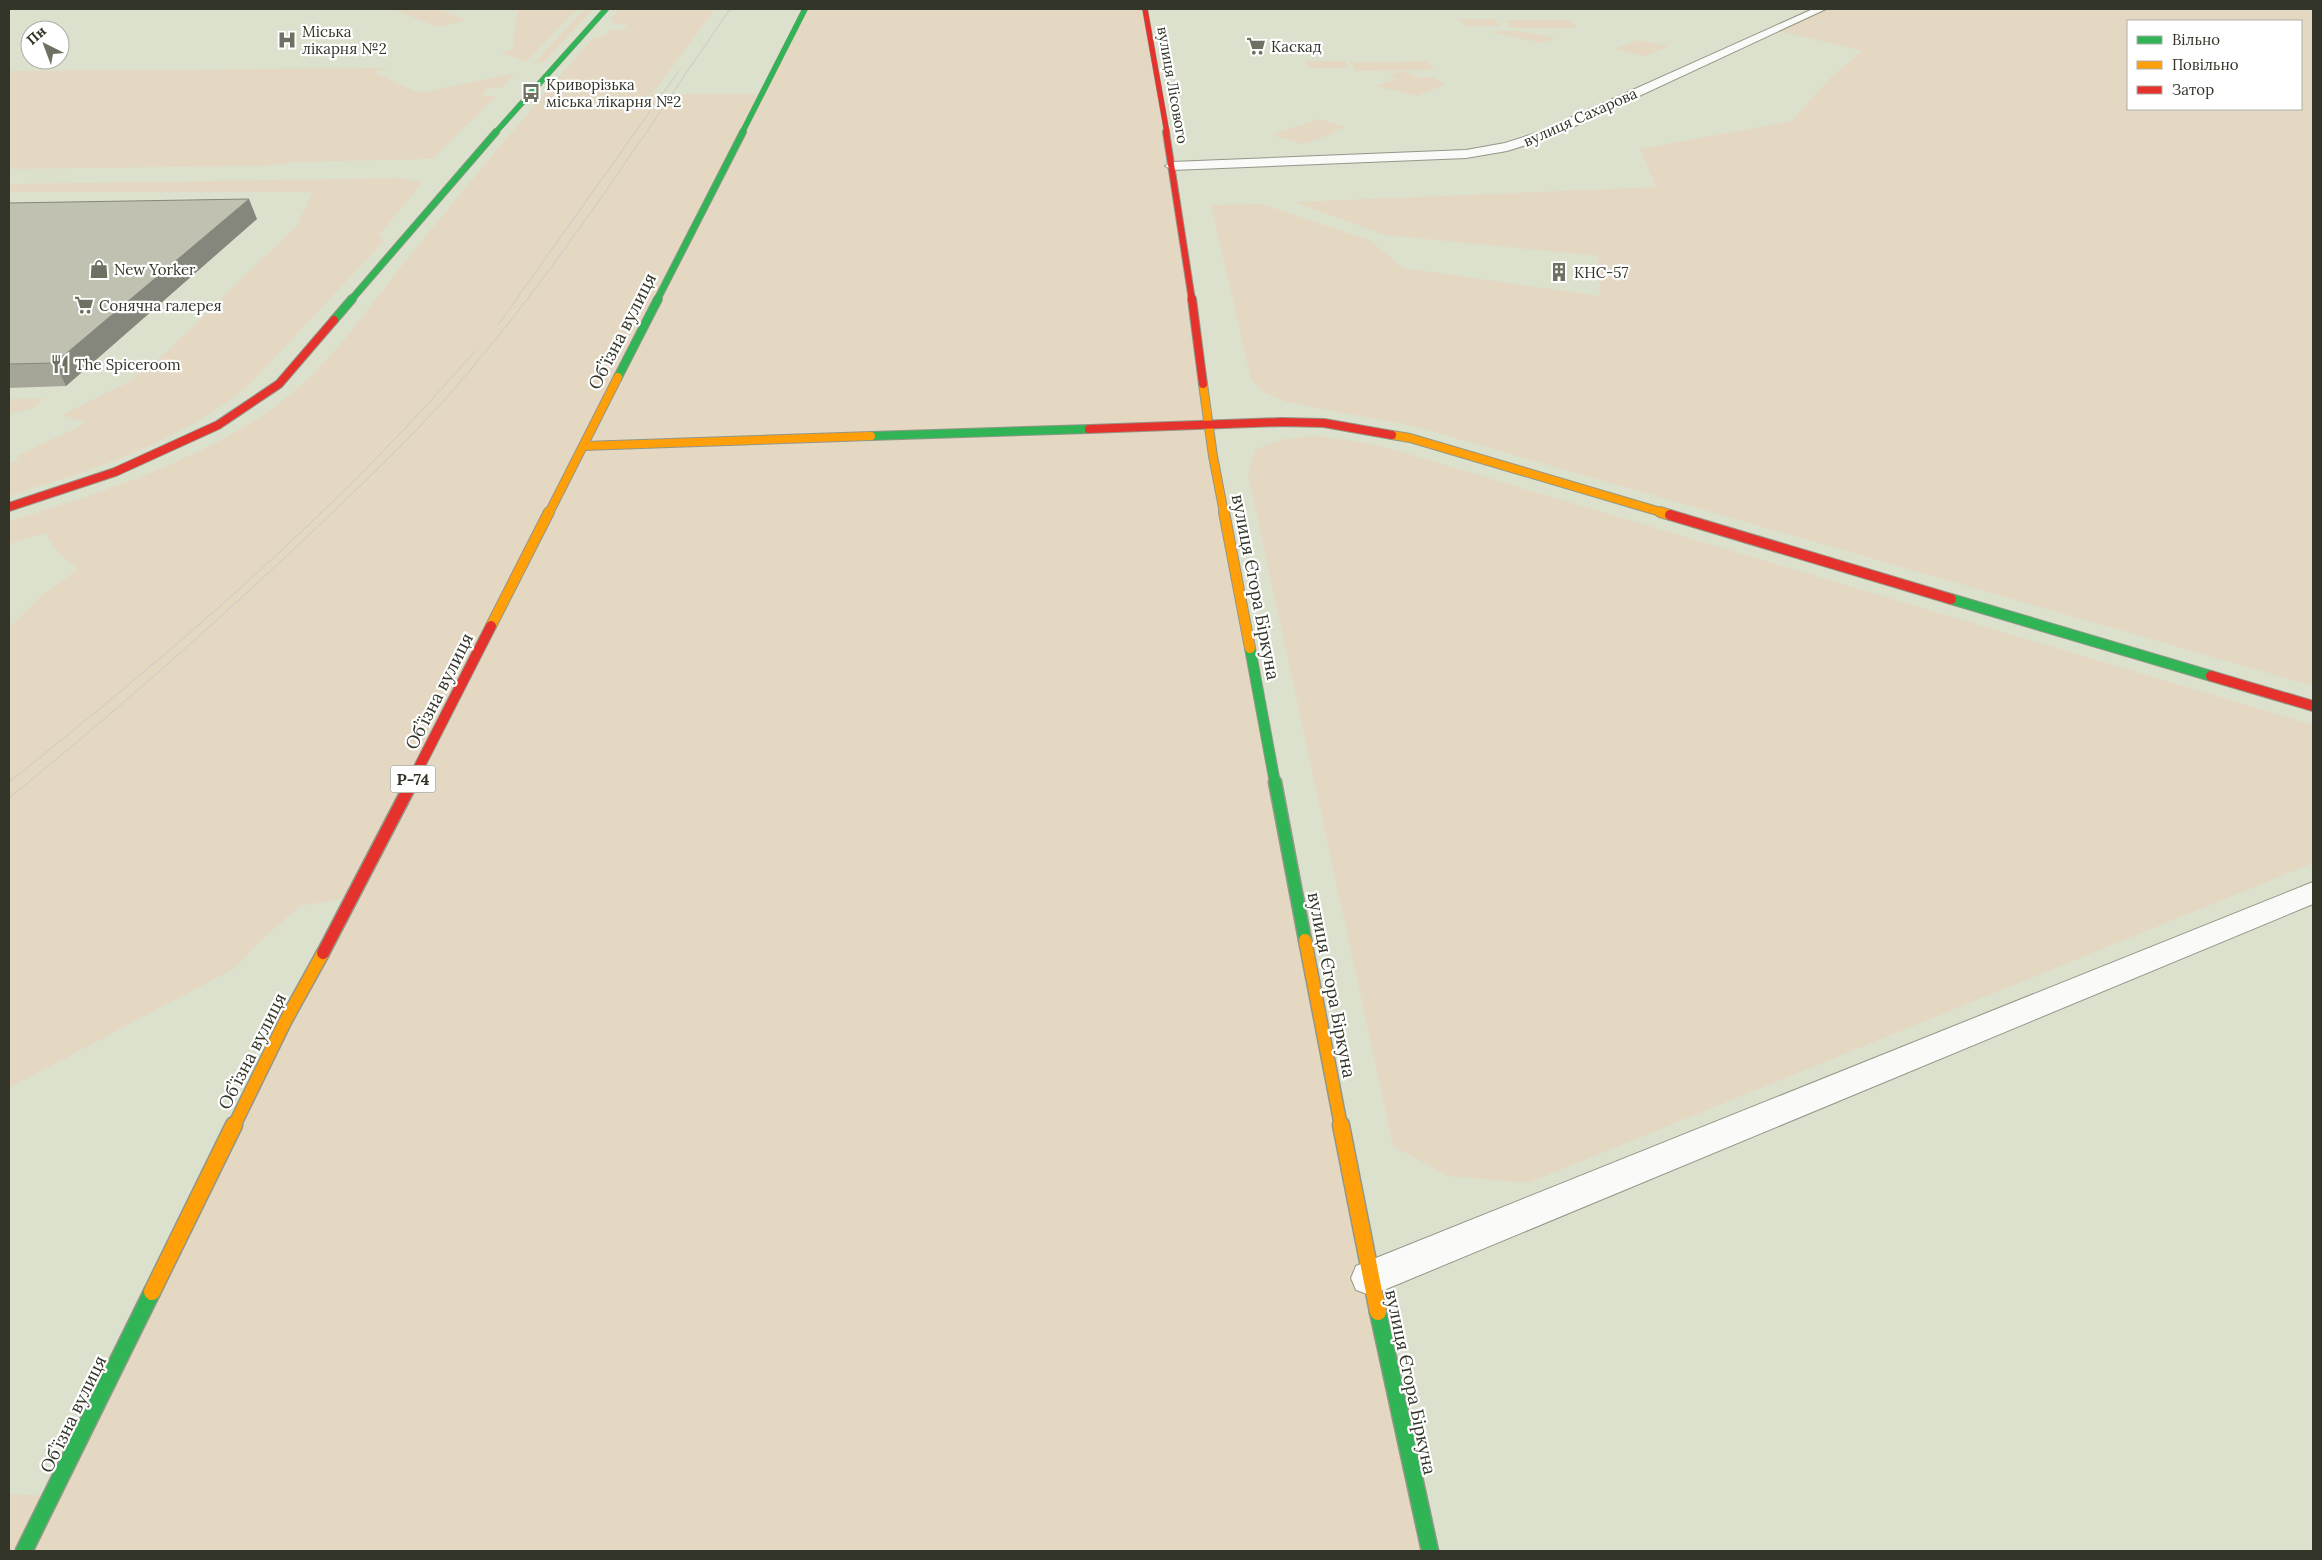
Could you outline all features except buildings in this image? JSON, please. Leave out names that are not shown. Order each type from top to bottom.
[{"type":"street","points":[[9,507],[132,465],[229,418],[257,402],[279,384],[462,169],[606,9]]},
{"type":"street","name":"Обʼїзна вулиця","points":[[24,1551],[286,1020],[354,896],[805,9]]},
{"type":"street","name":"вулиця Лісового","points":[[1145,9],[1172,166],[1208,424]]},
{"type":"street","name":"вулиця Сахарова","points":[[1172,166],[1446,156],[1508,147],[1544,135],[1822,9]]},
{"type":"street","points":[[584,446],[1208,424],[1324,423],[1410,438],[2313,706]]},
{"type":"street","name":"вулиця Єгора Біркуна","points":[[1208,424],[1370,1278],[1430,1551]]},
{"type":"street","points":[[1370,1278],[2313,892]]},
{"type":"shaded area","points":[[392,9],[436,9],[462,18],[463,21],[438,27]]},
{"type":"shaded area","points":[[518,9],[577,9],[526,62],[500,52],[512,50]]},
{"type":"shaded area","points":[[584,9],[593,9],[544,62],[534,63]]},
{"type":"shaded area","points":[[619,9],[715,9],[652,94],[760,94],[805,9],[1145,9],[1171,159],[1208,423],[1370,1278],[1430,1551],[9,1551],[9,1494],[52,1496],[353,897],[300,906],[257,944],[235,968],[9,1088],[9,628],[41,596],[78,569],[57,551],[45,533],[9,544],[9,521],[77,500],[148,474],[182,459],[248,425],[297,389],[332,354],[455,200],[592,39],[606,35],[610,30],[623,30],[627,24],[614,24],[616,22],[610,20]]},
{"type":"shaded area","points":[[1821,9],[2313,9],[2313,686],[1417,427],[1287,402],[1263,392],[1251,380],[1211,205],[1262,204],[1371,241],[1403,268],[1600,296],[1598,256],[1385,235],[1294,202],[1656,187],[1640,149],[1792,121],[1828,80],[1862,51],[1775,30]]},
{"type":"shaded area","points":[[1458,19],[1495,19],[1500,26],[1466,26]]},
{"type":"shaded area","points":[[1505,20],[1571,20],[1577,28],[1511,28]]},
{"type":"shaded area","points":[[1492,31],[1519,31],[1556,38],[1542,43],[1493,33]]},
{"type":"shaded area","points":[[1638,40],[1669,46],[1646,56],[1614,49]]},
{"type":"shaded area","points":[[1305,61],[1345,61],[1349,68],[1312,68],[1308,67]]},
{"type":"shaded area","points":[[1428,61],[1434,70],[1355,71],[1350,62]]},
{"type":"shaded area","points":[[388,68],[373,72],[419,93],[515,73],[502,88],[488,88],[482,96],[497,96],[432,159],[295,162],[264,166],[9,169],[9,71]]},
{"type":"shaded area","points":[[1408,72],[1416,77],[1410,78],[1433,77],[1445,85],[1417,96],[1375,86],[1395,79],[1389,73]]},
{"type":"shaded area","points":[[1319,119],[1346,127],[1334,131],[1335,133],[1302,144],[1271,135]]},
{"type":"shaded area","points":[[401,178],[420,182],[421,185],[379,235],[385,240],[250,384],[224,404],[166,438],[72,476],[9,496],[9,463],[21,459],[15,457],[86,423],[62,415],[125,384],[158,360],[298,224],[312,192],[9,192],[9,184]]},
{"type":"shaded area","points":[[44,398],[33,408],[9,414],[10,399]]},
{"type":"shaded area","points":[[1317,436],[1360,442],[1395,450],[2313,725],[2313,863],[1528,1183],[1448,1176],[1393,1146],[1248,475],[1255,450],[1283,439]]},
{"type":"tram line","points":[[9,798],[164,668],[239,600],[365,482],[447,397],[486,351],[559,256],[730,9]]},
{"type":"tram line","points":[[498,325],[678,72]]},
{"type":"tram line","points":[[9,782],[132,682],[252,577],[367,467],[475,351]]},
{"type":"traffic: fast","points":[[334,320],[463,169],[606,9]]},
{"type":"traffic: fast","points":[[618,377],[805,9]]},
{"type":"traffic: fast","points":[[871,436],[1089,429]]},
{"type":"traffic: fast","points":[[1951,599],[2211,676]]},
{"type":"traffic: fast","points":[[1250,648],[1305,940]]},
{"type":"traffic: fast","points":[[24,1551],[152,1292]]},
{"type":"traffic: fast","points":[[1378,1312],[1430,1551]]},
{"type":"traffic: slow","points":[[491,626],[618,377]]},
{"type":"traffic: slow","points":[[1203,384],[1213,456],[1250,648]]},
{"type":"traffic: slow","points":[[1392,435],[1410,438],[1670,515]]},
{"type":"traffic: slow","points":[[584,446],[871,436]]},
{"type":"traffic: slow","points":[[1305,940],[1378,1312]]},
{"type":"traffic: slow","points":[[152,1292],[286,1020],[323,953]]},
{"type":"traffic: jam","points":[[1145,9],[1178,198],[1203,384]]},
{"type":"traffic: jam","points":[[9,507],[115,472],[218,425],[279,384],[334,320]]},
{"type":"traffic: jam","points":[[1089,429],[1281,422],[1324,423],[1392,435]]},
{"type":"traffic: jam","points":[[1670,515],[1951,599]]},
{"type":"traffic: jam","points":[[323,953],[354,896],[491,626]]},
{"type":"traffic: jam","points":[[2211,676],[2313,706]]},
{"type":"place","name":"Міська лікарня №2","points":[[287,40]]},
{"type":"place","name":"Каскад","points":[[1256,46]]},
{"type":"place","name":"Криворізька міська лікарня №2","points":[[531,93]]},
{"type":"place","name":"New Yorker","points":[[99,269]]},
{"type":"place","name":"КНС-57","points":[[1559,272]]},
{"type":"place","name":"Сонячна галерея","points":[[84,305]]},
{"type":"place","name":"The Spiceroom","points":[[60,364]]}]
